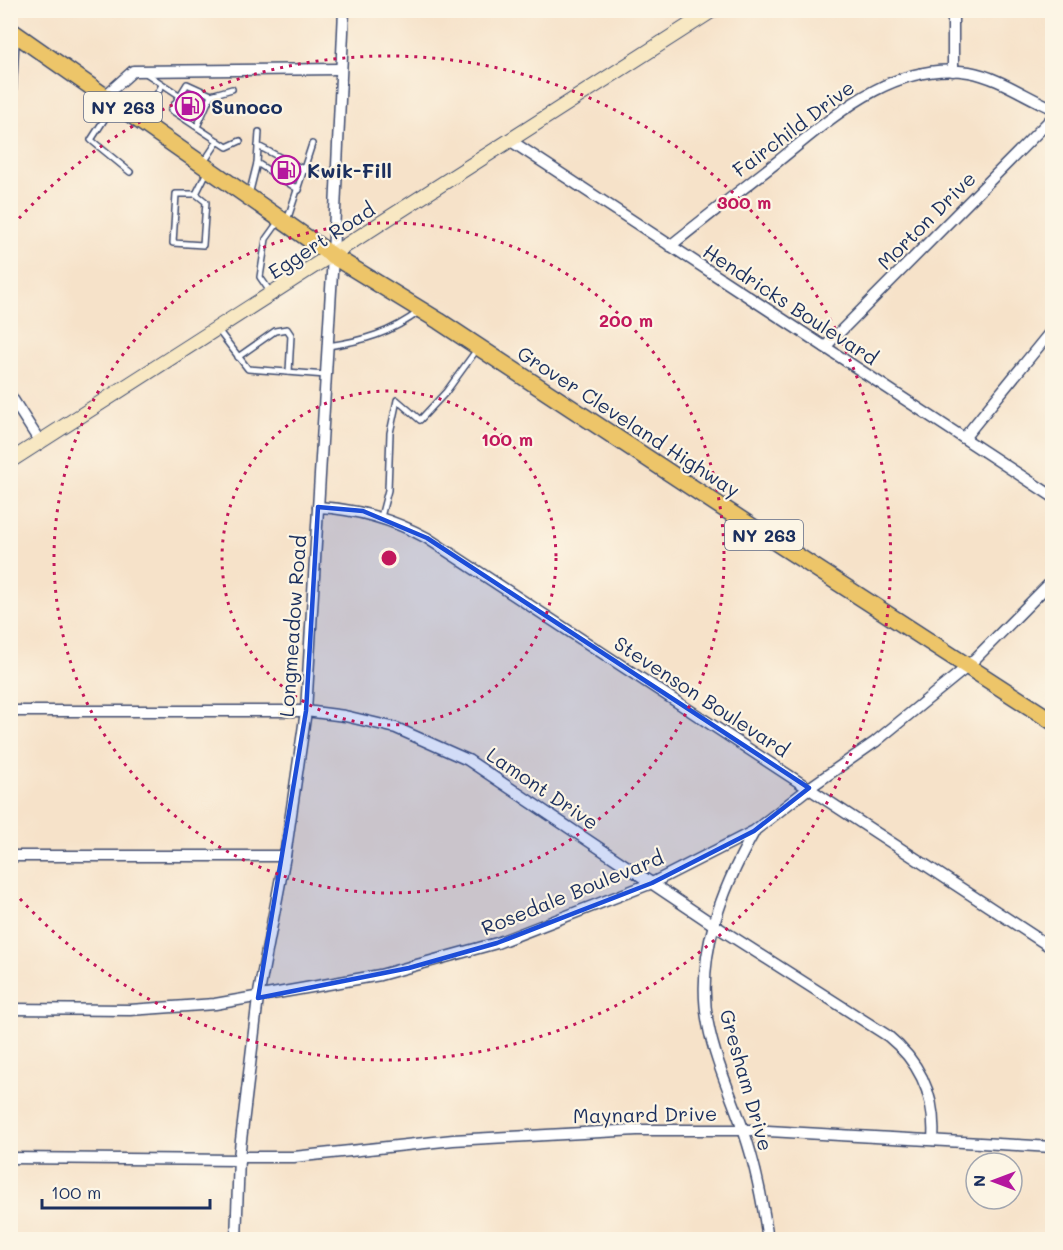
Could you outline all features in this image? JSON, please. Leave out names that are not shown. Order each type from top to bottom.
[{"type":"main road","name":"NY 263","points":[[12,31],[111,98],[333,256]]},
{"type":"main road","name":"Grover Cleveland Highway","points":[[333,256],[478,346],[1053,721]]},
{"type":"street","name":"Longmeadow Road","points":[[236,1239],[239,1159],[258,998],[285,856],[306,711],[333,256],[344,10]]},
{"type":"street","name":"Eggert Road","points":[[10,461],[333,256],[712,10]]},
{"type":"street","points":[[953,10],[953,71]]},
{"type":"street","points":[[10,104],[12,31]]},
{"type":"street","points":[[111,98],[133,71],[340,69]]},
{"type":"street","name":"Fairchild Drive","points":[[670,246],[840,110],[878,88],[900,80],[953,71],[987,77],[1053,108]]},
{"type":"street","name":"Morton Drive","points":[[825,347],[1053,118]]},
{"type":"street","name":"Hendricks Boulevard","points":[[511,141],[1053,496]]},
{"type":"street","points":[[964,438],[1053,330]]},
{"type":"street","points":[[10,395],[40,442]]},
{"type":"street","name":"Stevenson Boulevard","points":[[318,507],[348,508],[381,517],[427,538],[1053,948]]},
{"type":"street","name":"Rosedale Boulevard","points":[[10,1010],[141,1009],[258,998],[380,975],[468,952],[652,883],[754,831],[809,788],[883,736],[967,667],[1053,580]]},
{"type":"street","name":"Lamont Drive","points":[[10,711],[306,711],[345,716],[396,728],[459,755],[901,1047],[913,1061],[928,1091],[933,1110],[933,1140]]},
{"type":"street","name":"Gresham Drive","points":[[754,831],[722,895],[714,925],[707,969],[708,1023],[757,1179],[768,1239]]},
{"type":"street","points":[[10,856],[285,856]]},
{"type":"street","name":"Maynard Drive","points":[[10,1158],[239,1159],[313,1155],[453,1140],[571,1133],[743,1131],[1053,1147]]},
{"type":"lane","points":[[143,72],[188,101]]},
{"type":"lane","points":[[232,89],[211,95],[187,84],[171,110],[227,147],[240,141]]},
{"type":"lane","points":[[142,121],[162,85]]},
{"type":"lane","points":[[197,127],[202,110],[211,95]]},
{"type":"lane","points":[[111,98],[91,140],[130,172]]},
{"type":"lane","points":[[249,197],[257,163],[259,132]]},
{"type":"lane","points":[[196,194],[218,141]]},
{"type":"lane","points":[[272,295],[260,277],[266,239],[284,221],[299,190],[312,144]]},
{"type":"lane","points":[[258,146],[305,170],[336,178]]},
{"type":"lane","points":[[257,163],[299,190]]},
{"type":"lane","points":[[176,194],[196,194],[206,202],[203,245],[173,243],[176,194]]},
{"type":"lane","points":[[328,346],[372,338],[399,327],[422,310]]},
{"type":"lane","points":[[238,357],[275,331],[286,329],[291,335],[289,372]]},
{"type":"lane","points":[[217,330],[248,369],[326,375]]},
{"type":"lane","points":[[381,517],[388,490],[390,433],[397,400],[420,420],[446,392],[478,346]]},
{"type":"highlighted area","points":[[318,507],[363,511],[427,538],[809,788],[754,831],[652,883],[497,943],[409,968],[258,998],[306,711]]},
{"type":"place","name":"Sunoco","points":[[190,106]]},
{"type":"place","name":"Kwik-Fill","points":[[286,170]]}]
